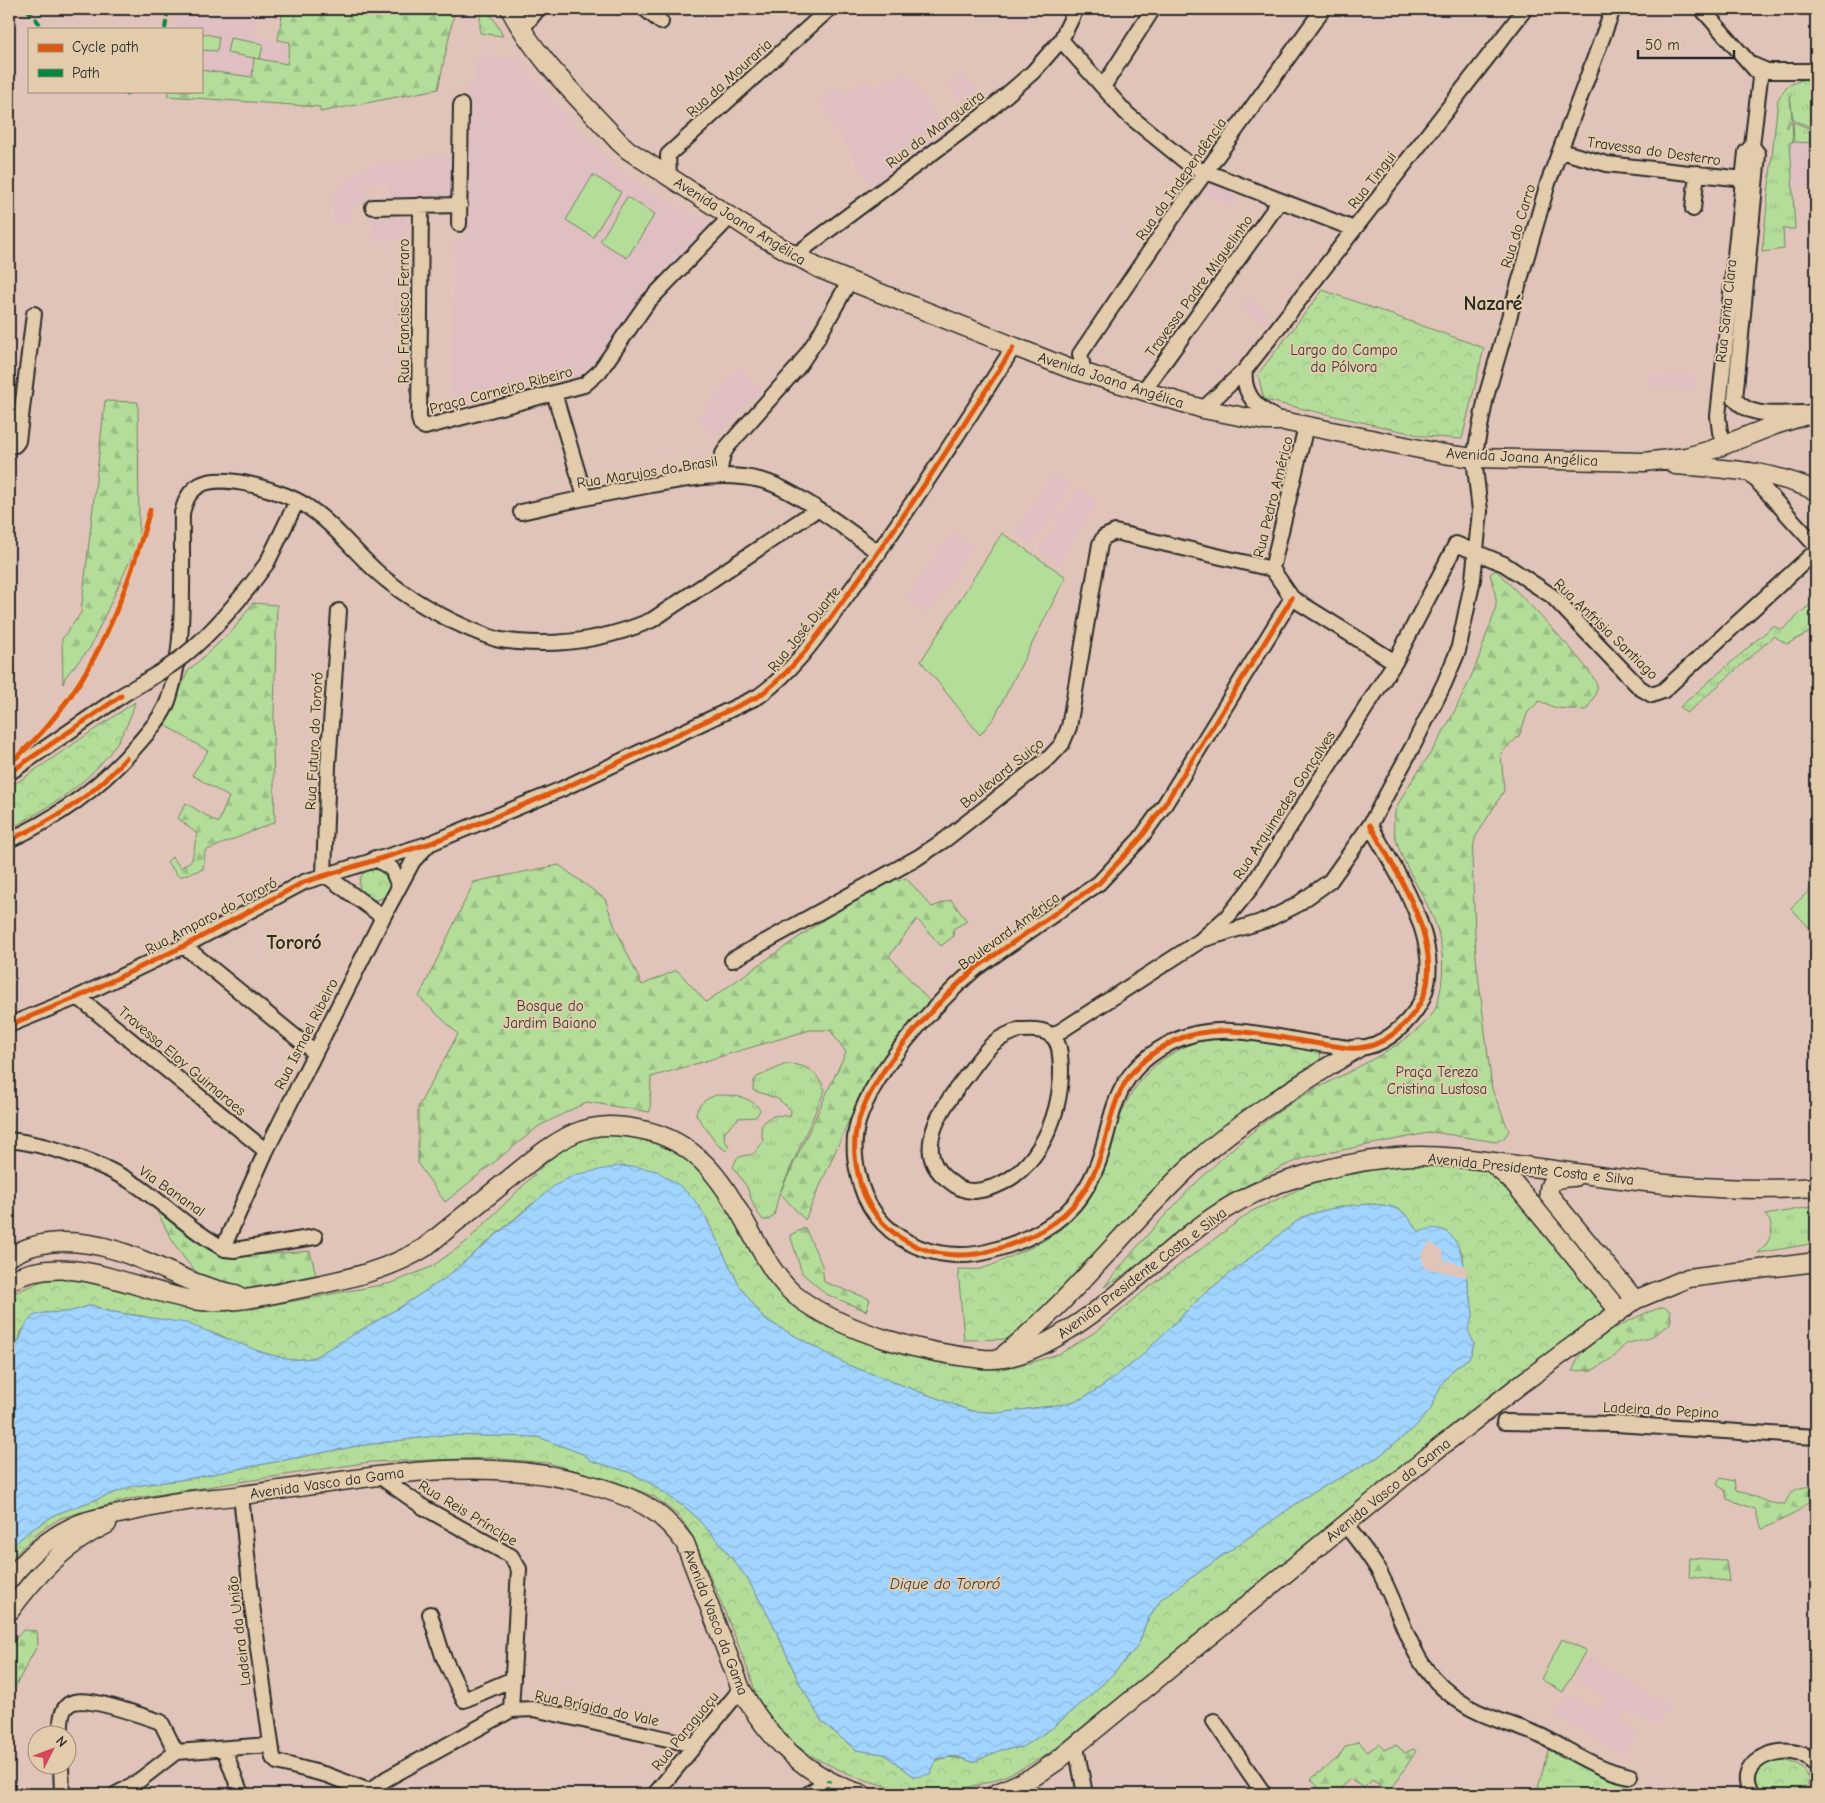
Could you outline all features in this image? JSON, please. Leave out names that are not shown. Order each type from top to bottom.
[{"type":"main road","name":"Avenida Joana Angélica","points":[[510,9],[521,30],[619,142],[669,178],[794,256],[820,269],[1013,348],[1203,409],[1265,420],[1283,421],[1444,454],[1474,458],[1644,462],[1686,457],[1814,412]]},
{"type":"main road","points":[[1726,444],[1736,460],[1747,470]]},
{"type":"main road","points":[[1644,462],[1747,470],[1790,480],[1816,491]]},
{"type":"main road","points":[[1000,1358],[1053,1313],[1193,1165],[1226,1135],[1264,1106],[1358,1048]]},
{"type":"main road","name":"Avenida Presidente Costa e Silva","points":[[9,1282],[32,1272],[52,1269],[73,1270],[115,1278],[193,1300],[227,1301],[256,1298],[372,1272],[405,1260],[424,1248],[556,1142],[593,1127],[612,1125],[652,1132],[671,1138],[705,1163],[720,1179],[732,1197],[774,1272],[798,1297],[836,1319],[899,1342],[989,1360],[1036,1348],[1070,1330],[1206,1221],[1243,1200],[1277,1184],[1340,1166],[1397,1157],[1445,1157],[1599,1176],[1739,1190],[1816,1187]]},
{"type":"main road","points":[[1491,1162],[1514,1183],[1619,1311]]},
{"type":"main road","points":[[1599,1176],[1558,1178],[1548,1188],[1549,1195],[1635,1300]]},
{"type":"main road","points":[[9,1257],[35,1246],[56,1242],[104,1245],[129,1253],[208,1288],[256,1298]]},
{"type":"main road","name":"Avenida Vasco da Gama","points":[[995,1794],[1035,1776],[1076,1747],[1345,1524],[1520,1384],[1635,1300],[1688,1278],[1816,1262]]},
{"type":"main road","name":"Avenida Vasco da Gama","points":[[9,1580],[27,1559],[59,1534],[92,1520],[137,1510],[188,1500],[241,1496],[430,1469],[469,1468],[544,1473],[616,1493],[660,1514],[674,1527],[685,1543],[740,1689],[751,1709],[777,1741],[798,1760],[829,1780],[862,1794]]},
{"type":"main road","name":"Avenida Vasco da Gama","points":[[9,1612],[36,1575],[55,1558],[94,1530],[137,1510]]},
{"type":"street","points":[[521,30],[538,9]]},
{"type":"street","points":[[645,9],[662,22]]},
{"type":"street","name":"Rua da Mouraria","points":[[669,178],[668,155],[829,9]]},
{"type":"street","points":[[1103,87],[1153,9]]},
{"type":"street","name":"Rua da Independência","points":[[1084,372],[1079,357],[1080,354],[1323,9]]},
{"type":"street","name":"Rua Tingui","points":[[1203,409],[1245,370],[1525,9]]},
{"type":"street","name":"Rua do Carro","points":[[1200,941],[1267,920],[1315,893],[1330,881],[1343,866],[1370,825],[1414,744],[1458,651],[1468,613],[1477,552],[1480,511],[1474,458],[1484,406],[1505,326],[1548,182],[1613,9]]},
{"type":"street","points":[[1702,9],[1753,65],[1775,71],[1816,71]]},
{"type":"street","name":"Rua da Mangueira","points":[[794,256],[982,116],[1033,72],[1061,40],[1073,10]]},
{"type":"street","points":[[1061,40],[1145,130],[1191,166],[1354,229]]},
{"type":"street","name":"Rua Santa Clara","points":[[1726,444],[1720,432],[1718,416],[1746,152],[1752,146],[1759,86],[1758,73],[1753,65]]},
{"type":"street","points":[[1759,86],[1775,71]]},
{"type":"street","points":[[458,224],[460,205],[461,106]]},
{"type":"street","name":"Rua Santa Clara","points":[[1752,146],[1758,154],[1735,399],[1748,411],[1761,414],[1814,412]]},
{"type":"street","name":"Travessa do Desterro","points":[[1560,151],[1607,164],[1697,172],[1744,180]]},
{"type":"street","points":[[1693,210],[1697,172]]},
{"type":"street","name":"Travessa Padre Miguelinho","points":[[1144,390],[1280,201]]},
{"type":"street","name":"Rua Francisco Ferraro","points":[[419,418],[421,205]]},
{"type":"street","points":[[373,207],[460,205]]},
{"type":"street","name":"Praça Carneiro Ribeiro","points":[[419,418],[420,425],[425,426],[584,385],[599,372],[647,303],[730,217]]},
{"type":"street","points":[[719,474],[723,454],[728,446],[798,367],[817,339],[850,280]]},
{"type":"street","points":[[10,446],[18,442],[34,314]]},
{"type":"street","name":"Rua José Duarte","points":[[431,843],[562,789],[759,696],[778,682],[800,659],[879,553],[950,449],[1013,348]]},
{"type":"street","points":[[1245,370],[1244,381],[1250,399],[1265,412],[1283,421]]},
{"type":"street","points":[[554,393],[585,497]]},
{"type":"street","name":"Rua Pedro Américo","points":[[1306,426],[1272,569],[1292,598],[1395,662]]},
{"type":"street","points":[[1747,470],[1816,546]]},
{"type":"street","name":"Rua Marujos do Brasil","points":[[521,512],[585,497],[719,474],[760,480],[784,490],[879,553]]},
{"type":"street","points":[[9,840],[64,812],[117,769],[147,734],[167,702],[173,681],[180,628],[182,513],[184,502],[190,492],[199,485],[211,481],[232,481],[274,492],[297,501],[319,516],[388,582],[420,604],[497,640],[526,642],[561,642],[599,637],[628,630],[652,620],[816,510]]},
{"type":"street","points":[[9,773],[191,650],[217,626],[267,563],[297,501]]},
{"type":"street","name":"Boulevard Suiço","points":[[732,960],[917,858],[983,810],[1050,757],[1062,744],[1069,727],[1100,544],[1109,533],[1115,532],[1272,569]]},
{"type":"street","name":"Rua Arquimedes Gonçalves","points":[[1053,1036],[1128,990],[1200,941],[1230,916],[1250,889],[1395,662],[1456,544],[1477,552]]},
{"type":"street","name":"Rua Anfrisia Santiago","points":[[1477,552],[1519,573],[1552,596],[1640,688],[1652,695],[1663,691],[1816,551]]},
{"type":"street","name":"Boulevard América","points":[[1292,598],[1165,804],[1140,839],[1099,883],[976,968],[957,984],[920,1023],[881,1076],[866,1100],[857,1125],[854,1154],[860,1187],[873,1212],[894,1235],[916,1248],[938,1255],[964,1256],[990,1251],[1039,1232],[1056,1222],[1071,1208],[1092,1175],[1111,1113],[1122,1087],[1134,1070],[1153,1054],[1172,1042],[1194,1034],[1215,1030],[1239,1031],[1312,1044],[1358,1048],[1372,1045],[1386,1038],[1408,1021],[1421,1002],[1428,984],[1429,963],[1426,941],[1414,909],[1370,825]]},
{"type":"street","name":"Rua Futuro do Tororó","points":[[324,874],[328,766],[339,611]]},
{"type":"street","name":"Rua Amparo do Tororó","points":[[9,1025],[78,997],[184,946],[304,882],[375,858],[431,843]]},
{"type":"street","name":"Rua Ismael Ribeiro","points":[[223,1248],[266,1151],[383,917],[414,861],[431,843]]},
{"type":"street","points":[[375,858],[392,869],[399,887]]},
{"type":"street","points":[[351,894],[350,879],[358,864]]},
{"type":"street","points":[[324,874],[383,917]]},
{"type":"street","points":[[184,946],[314,1052]]},
{"type":"street","name":"Travessa Eloy Guimaraes","points":[[78,997],[266,1151]]},
{"type":"street","points":[[1019,1030],[1041,1031],[1053,1036],[1060,1056],[1059,1102],[1053,1123],[1042,1144],[1027,1163],[1010,1178],[972,1192],[958,1188],[945,1178],[936,1167],[932,1152],[935,1122],[955,1090],[984,1054],[999,1039],[1019,1030]]},
{"type":"street","name":"Via Bananal","points":[[9,1140],[61,1153],[119,1175],[137,1185],[223,1248]]},
{"type":"street","points":[[223,1248],[234,1250],[315,1237]]},
{"type":"street","name":"Ladeira do Pepino","points":[[1504,1422],[1616,1424],[1816,1437]]},
{"type":"street","name":"Rua Reis Príncipe","points":[[379,1476],[423,1507],[511,1556],[516,1562],[519,1569],[512,1710]]},
{"type":"street","name":"Ladeira da União","points":[[241,1496],[270,1745],[276,1762],[327,1775],[368,1793]]},
{"type":"street","points":[[1345,1524],[1379,1573],[1419,1662],[1450,1694],[1478,1713],[1540,1736],[1603,1769],[1630,1776]]},
{"type":"street","points":[[430,1614],[443,1656],[464,1700],[513,1679]]},
{"type":"street","name":"Rua Paraguaçu","points":[[655,1794],[740,1689]]},
{"type":"street","points":[[60,1726],[60,1718],[66,1708],[74,1702],[88,1702],[161,1722],[176,1752]]},
{"type":"street","name":"Rua Brígida do Vale","points":[[368,1793],[386,1779],[512,1710],[534,1709],[694,1745]]},
{"type":"street","points":[[1214,1721],[1264,1794]]},
{"type":"street","points":[[116,1794],[132,1786],[176,1752],[270,1745]]},
{"type":"street","points":[[1076,1747],[1084,1794]]},
{"type":"street","points":[[224,1749],[241,1794]]},
{"type":"street","points":[[1752,1794],[1746,1780],[1747,1773],[1751,1766],[1766,1755],[1778,1752],[1799,1753],[1816,1765]]},
{"type":"street","points":[[61,1776],[62,1794]]},
{"type":"street","points":[[808,1794],[829,1780]]},
{"type":"shaded area","points":[[176,9],[258,9],[254,36],[290,42],[288,64],[260,59],[263,44],[228,53],[254,58],[253,77],[202,70],[202,50],[217,51],[219,37],[202,33],[202,28],[174,28]]},
{"type":"shaded area","points":[[477,55],[516,58],[615,170],[712,226],[579,377],[451,413],[454,240],[467,240],[467,85],[475,84]]},
{"type":"shaded area","points":[[904,70],[947,130],[873,190],[820,102],[836,88],[845,94],[866,80],[874,89]]},
{"type":"shaded area","points":[[960,71],[986,100],[979,107],[953,77]]},
{"type":"shaded area","points":[[952,81],[977,107],[970,114],[948,83]]},
{"type":"shaded area","points":[[1790,142],[1816,143],[1816,185],[1792,187]]},
{"type":"shaded area","points":[[450,154],[453,200],[390,202],[388,183],[366,184],[367,201],[352,204],[353,224],[334,223],[332,198],[341,184],[364,167]]},
{"type":"shaded area","points":[[1211,182],[1238,191],[1231,206],[1205,194]]},
{"type":"shaded area","points":[[407,217],[407,239],[372,241],[372,219]]},
{"type":"shaded area","points":[[1248,298],[1268,313],[1262,322],[1241,307]]},
{"type":"shaded area","points":[[737,367],[763,389],[714,437],[698,419]]},
{"type":"shaded area","points":[[1695,375],[1696,388],[1647,386],[1646,376]]},
{"type":"shaded area","points":[[1054,474],[1071,485],[1055,509],[1062,514],[1079,488],[1098,501],[1059,564],[1038,550],[1058,522],[1050,516],[1031,545],[1013,533]]},
{"type":"shaded area","points":[[953,531],[974,546],[928,614],[906,599]]},
{"type":"shaded area","points":[[1587,1657],[1670,1705],[1658,1726],[1626,1708],[1619,1722],[1637,1733],[1625,1756],[1555,1715],[1568,1694],[1601,1712],[1607,1698],[1574,1679]]},
{"type":"green space","points":[[283,9],[333,9],[352,12],[353,9],[455,9],[438,89],[320,112],[320,107],[168,96],[168,92],[202,92],[202,70],[252,77],[254,58],[287,64],[290,42],[278,40]]},
{"type":"green space","points":[[466,9],[488,9],[503,36],[480,33],[480,11]]},
{"type":"green space","points":[[202,33],[219,37],[217,51],[202,50]]},
{"type":"green space","points":[[230,38],[263,44],[260,59],[227,53]]},
{"type":"green space","points":[[1804,79],[1816,79],[1816,129],[1793,120],[1790,95],[1792,119],[1786,125],[1786,128],[1792,121],[1793,142],[1790,142],[1795,229],[1783,229],[1784,249],[1762,252],[1778,99],[1787,86]]},
{"type":"green space","points":[[1793,122],[1816,131],[1816,143],[1794,142]]},
{"type":"green space","points":[[593,175],[621,192],[593,237],[566,220]]},
{"type":"green space","points":[[627,197],[655,214],[627,258],[600,241]]},
{"type":"green space","name":"Largo do Campo da Pólvora","points":[[1323,290],[1484,348],[1462,439],[1423,436],[1264,400],[1258,374]]},
{"type":"green space","points":[[105,401],[138,402],[139,541],[90,648],[66,676],[63,684],[62,639],[81,613]]},
{"type":"green space","points":[[1002,533],[1066,577],[994,718],[980,735],[921,661]]},
{"type":"green space","name":"Praça Tereza Cristina Lustosa","points":[[1496,570],[1569,647],[1593,677],[1597,686],[1595,695],[1586,710],[1556,708],[1539,701],[1528,712],[1519,736],[1501,753],[1504,791],[1475,838],[1472,858],[1476,957],[1492,1089],[1509,1131],[1504,1138],[1496,1142],[1433,1132],[1307,1157],[1286,1165],[1238,1190],[1182,1227],[1132,1270],[1104,1287],[1168,1212],[1241,1141],[1293,1102],[1374,1059],[1415,1032],[1429,1018],[1437,1004],[1443,970],[1439,936],[1427,904],[1399,849],[1394,822],[1396,809],[1448,723],[1476,666],[1496,605],[1490,574]]},
{"type":"green space","points":[[1816,599],[1816,629],[1787,644],[1774,636],[1692,709],[1686,713],[1680,707],[1773,626],[1782,630]]},
{"type":"green space","points":[[253,603],[277,605],[273,747],[275,822],[205,851],[203,869],[179,877],[167,862],[172,857],[181,868],[192,860],[197,834],[178,818],[186,803],[218,823],[229,797],[192,775],[208,751],[165,725],[188,671],[233,630]]},
{"type":"green space","points":[[135,702],[127,724],[116,744],[102,762],[68,793],[9,829],[9,788]]},
{"type":"green space","name":"Bosque do Jardim Baiano","points":[[559,865],[605,899],[615,927],[642,985],[677,970],[706,1002],[892,872],[898,881],[906,878],[932,907],[951,900],[967,921],[953,929],[954,936],[941,946],[917,919],[889,956],[932,1004],[862,1091],[805,1220],[780,1193],[846,1052],[830,1030],[810,1030],[651,1077],[650,1112],[587,1102],[539,1126],[445,1202],[418,1164],[418,1107],[458,1034],[419,997],[474,882]]},
{"type":"green space","points":[[375,868],[381,869],[386,873],[390,878],[390,890],[386,895],[381,899],[375,900],[369,899],[364,895],[360,890],[359,884],[360,878],[364,873],[369,869]]},
{"type":"green space","points":[[1816,884],[1816,935],[1791,908]]},
{"type":"green space","points":[[1212,1035],[1248,1036],[1318,1050],[1321,1057],[1318,1062],[1212,1136],[1146,1202],[1042,1313],[1009,1339],[964,1340],[958,1269],[981,1269],[992,1265],[1047,1239],[1078,1214],[1099,1180],[1117,1124],[1137,1085],[1161,1060],[1186,1046]]},
{"type":"green space","points":[[786,1064],[805,1067],[810,1070],[818,1078],[825,1090],[779,1194],[774,1215],[769,1220],[763,1220],[755,1209],[747,1187],[733,1167],[737,1158],[756,1152],[763,1142],[761,1128],[766,1120],[777,1115],[790,1117],[791,1110],[778,1099],[753,1090],[754,1080],[757,1077]]},
{"type":"green space","points":[[716,1095],[747,1099],[760,1110],[756,1117],[739,1118],[725,1131],[724,1139],[730,1148],[727,1151],[719,1146],[696,1115],[698,1108],[703,1102]]},
{"type":"green space","points":[[616,1134],[645,1136],[687,1154],[799,1299],[953,1362],[993,1368],[1030,1363],[1061,1353],[1097,1331],[1144,1291],[1252,1211],[1308,1185],[1372,1165],[1431,1161],[1511,1171],[1611,1309],[1368,1497],[1051,1752],[1021,1769],[992,1781],[963,1788],[935,1791],[907,1790],[878,1784],[817,1759],[793,1743],[777,1729],[760,1706],[735,1636],[693,1537],[680,1517],[655,1497],[617,1482],[548,1463],[491,1458],[370,1462],[129,1499],[61,1518],[38,1532],[16,1554],[9,1565],[9,1549],[27,1533],[56,1514],[133,1486],[187,1479],[357,1446],[442,1435],[538,1437],[583,1454],[592,1461],[629,1472],[650,1483],[690,1511],[719,1542],[747,1578],[772,1622],[799,1682],[822,1722],[856,1750],[884,1754],[915,1777],[941,1759],[955,1758],[973,1762],[1001,1750],[1022,1747],[1051,1729],[1111,1676],[1138,1646],[1146,1623],[1161,1599],[1310,1494],[1378,1457],[1414,1428],[1431,1409],[1440,1385],[1454,1369],[1470,1357],[1474,1344],[1467,1330],[1473,1316],[1462,1252],[1449,1235],[1420,1233],[1403,1212],[1393,1207],[1367,1204],[1352,1205],[1337,1207],[1301,1218],[1204,1294],[1137,1360],[1100,1388],[1081,1399],[1065,1404],[999,1413],[971,1411],[848,1365],[764,1319],[739,1285],[705,1216],[533,1203],[444,1279],[313,1358],[291,1360],[242,1346],[218,1334],[142,1316],[106,1311],[92,1305],[68,1312],[44,1313],[21,1331],[19,1341],[9,1348],[9,1295],[42,1281],[62,1278],[91,1281],[250,1309],[392,1283],[431,1267],[465,1243],[558,1151],[571,1143],[585,1138]]},
{"type":"green space","points":[[152,1202],[227,1253],[258,1255],[310,1251],[316,1275],[268,1285],[240,1288],[223,1287],[209,1281],[185,1259],[167,1231]]},
{"type":"green space","points":[[1816,1206],[1816,1243],[1758,1253],[1769,1240],[1772,1230],[1769,1220],[1765,1215]]},
{"type":"green space","points":[[805,1228],[822,1265],[824,1282],[870,1299],[866,1311],[826,1294],[802,1273],[790,1235]]},
{"type":"green space","points":[[1664,1307],[1670,1311],[1671,1320],[1669,1325],[1649,1338],[1625,1344],[1614,1357],[1593,1370],[1572,1371],[1580,1356],[1588,1347],[1608,1332],[1632,1319]]},
{"type":"green space","points":[[1720,1478],[1734,1481],[1736,1490],[1777,1504],[1785,1504],[1795,1490],[1812,1486],[1809,1502],[1794,1514],[1762,1529],[1755,1509],[1727,1499],[1725,1490],[1717,1485]]},
{"type":"green space","points":[[1690,1558],[1726,1560],[1729,1581],[1689,1577]]},
{"type":"green space","points":[[23,1630],[37,1631],[38,1644],[15,1687],[9,1693],[9,1647]]},
{"type":"green space","points":[[1562,1639],[1586,1650],[1563,1692],[1541,1679]]},
{"type":"green space","points":[[1359,1741],[1367,1752],[1379,1744],[1384,1750],[1396,1745],[1405,1753],[1413,1749],[1416,1751],[1393,1787],[1402,1794],[1394,1794],[1372,1780],[1364,1788],[1349,1779],[1338,1792],[1339,1794],[1324,1794],[1311,1779],[1338,1758],[1345,1747]]},
{"type":"green space","points":[[1549,1747],[1646,1794],[1536,1794]]},
{"type":"green space","points":[[1776,1760],[1791,1762],[1807,1775],[1809,1781],[1801,1794],[1762,1794],[1755,1787],[1755,1775],[1767,1763]]},
{"type":"water","name":"Dique do Tororó","points":[[619,1166],[657,1171],[680,1186],[694,1199],[705,1216],[739,1285],[764,1319],[848,1365],[971,1411],[999,1413],[1065,1404],[1081,1399],[1100,1388],[1137,1360],[1204,1294],[1301,1218],[1338,1207],[1352,1205],[1367,1204],[1393,1207],[1405,1214],[1420,1232],[1433,1229],[1443,1230],[1451,1236],[1462,1255],[1465,1267],[1473,1312],[1468,1330],[1474,1344],[1470,1357],[1454,1369],[1441,1385],[1431,1409],[1414,1428],[1378,1457],[1310,1494],[1161,1599],[1146,1623],[1138,1646],[1111,1676],[1051,1729],[1022,1747],[1001,1750],[973,1762],[955,1756],[936,1759],[931,1774],[915,1777],[884,1754],[856,1750],[822,1722],[799,1682],[772,1622],[747,1578],[719,1542],[690,1511],[650,1483],[629,1472],[592,1461],[583,1454],[538,1437],[442,1435],[357,1446],[187,1479],[133,1486],[56,1514],[27,1533],[9,1549],[9,1348],[19,1341],[26,1324],[33,1316],[44,1313],[68,1312],[92,1305],[106,1311],[186,1323],[264,1353],[291,1360],[313,1358],[444,1279],[554,1186],[574,1175]]},
{"type":"pier","points":[[1430,1242],[1443,1251],[1444,1260],[1466,1266],[1467,1277],[1425,1268],[1421,1255]]},
{"type":"marked path","points":[[27,9],[43,28]]},
{"type":"marked path","points":[[165,28],[168,9]]},
{"type":"marked path","points":[[124,92],[128,95]]},
{"type":"marked path","points":[[826,1794],[829,1780]]},
{"type":"cycle path","points":[[9,1025],[78,997],[184,946],[304,882],[431,843],[562,789],[759,696],[785,674],[828,622],[912,503],[1013,348]]},
{"type":"cycle path","points":[[9,764],[37,738],[61,710],[99,648],[128,581],[150,510]]},
{"type":"cycle path","points":[[1292,598],[1165,804],[1140,839],[1099,883],[976,968],[942,1000],[892,1059],[866,1101],[855,1135],[855,1155],[858,1174],[865,1196],[876,1215],[891,1230],[908,1242],[928,1250],[950,1255],[972,1254],[1007,1246],[1043,1230],[1074,1205],[1094,1173],[1120,1092],[1131,1074],[1148,1057],[1172,1042],[1191,1035],[1212,1031],[1232,1031],[1355,1048],[1375,1044],[1398,1030],[1416,1010],[1426,988],[1429,965],[1425,940],[1417,915],[1394,867],[1370,825]]},
{"type":"cycle path","points":[[9,773],[121,696]]},
{"type":"cycle path","points":[[9,840],[72,806],[101,784],[126,758]]},
{"type":"district","name":"Nazaré","points":[[1493,303]]},
{"type":"district","name":"Tororó","points":[[294,942]]}]
